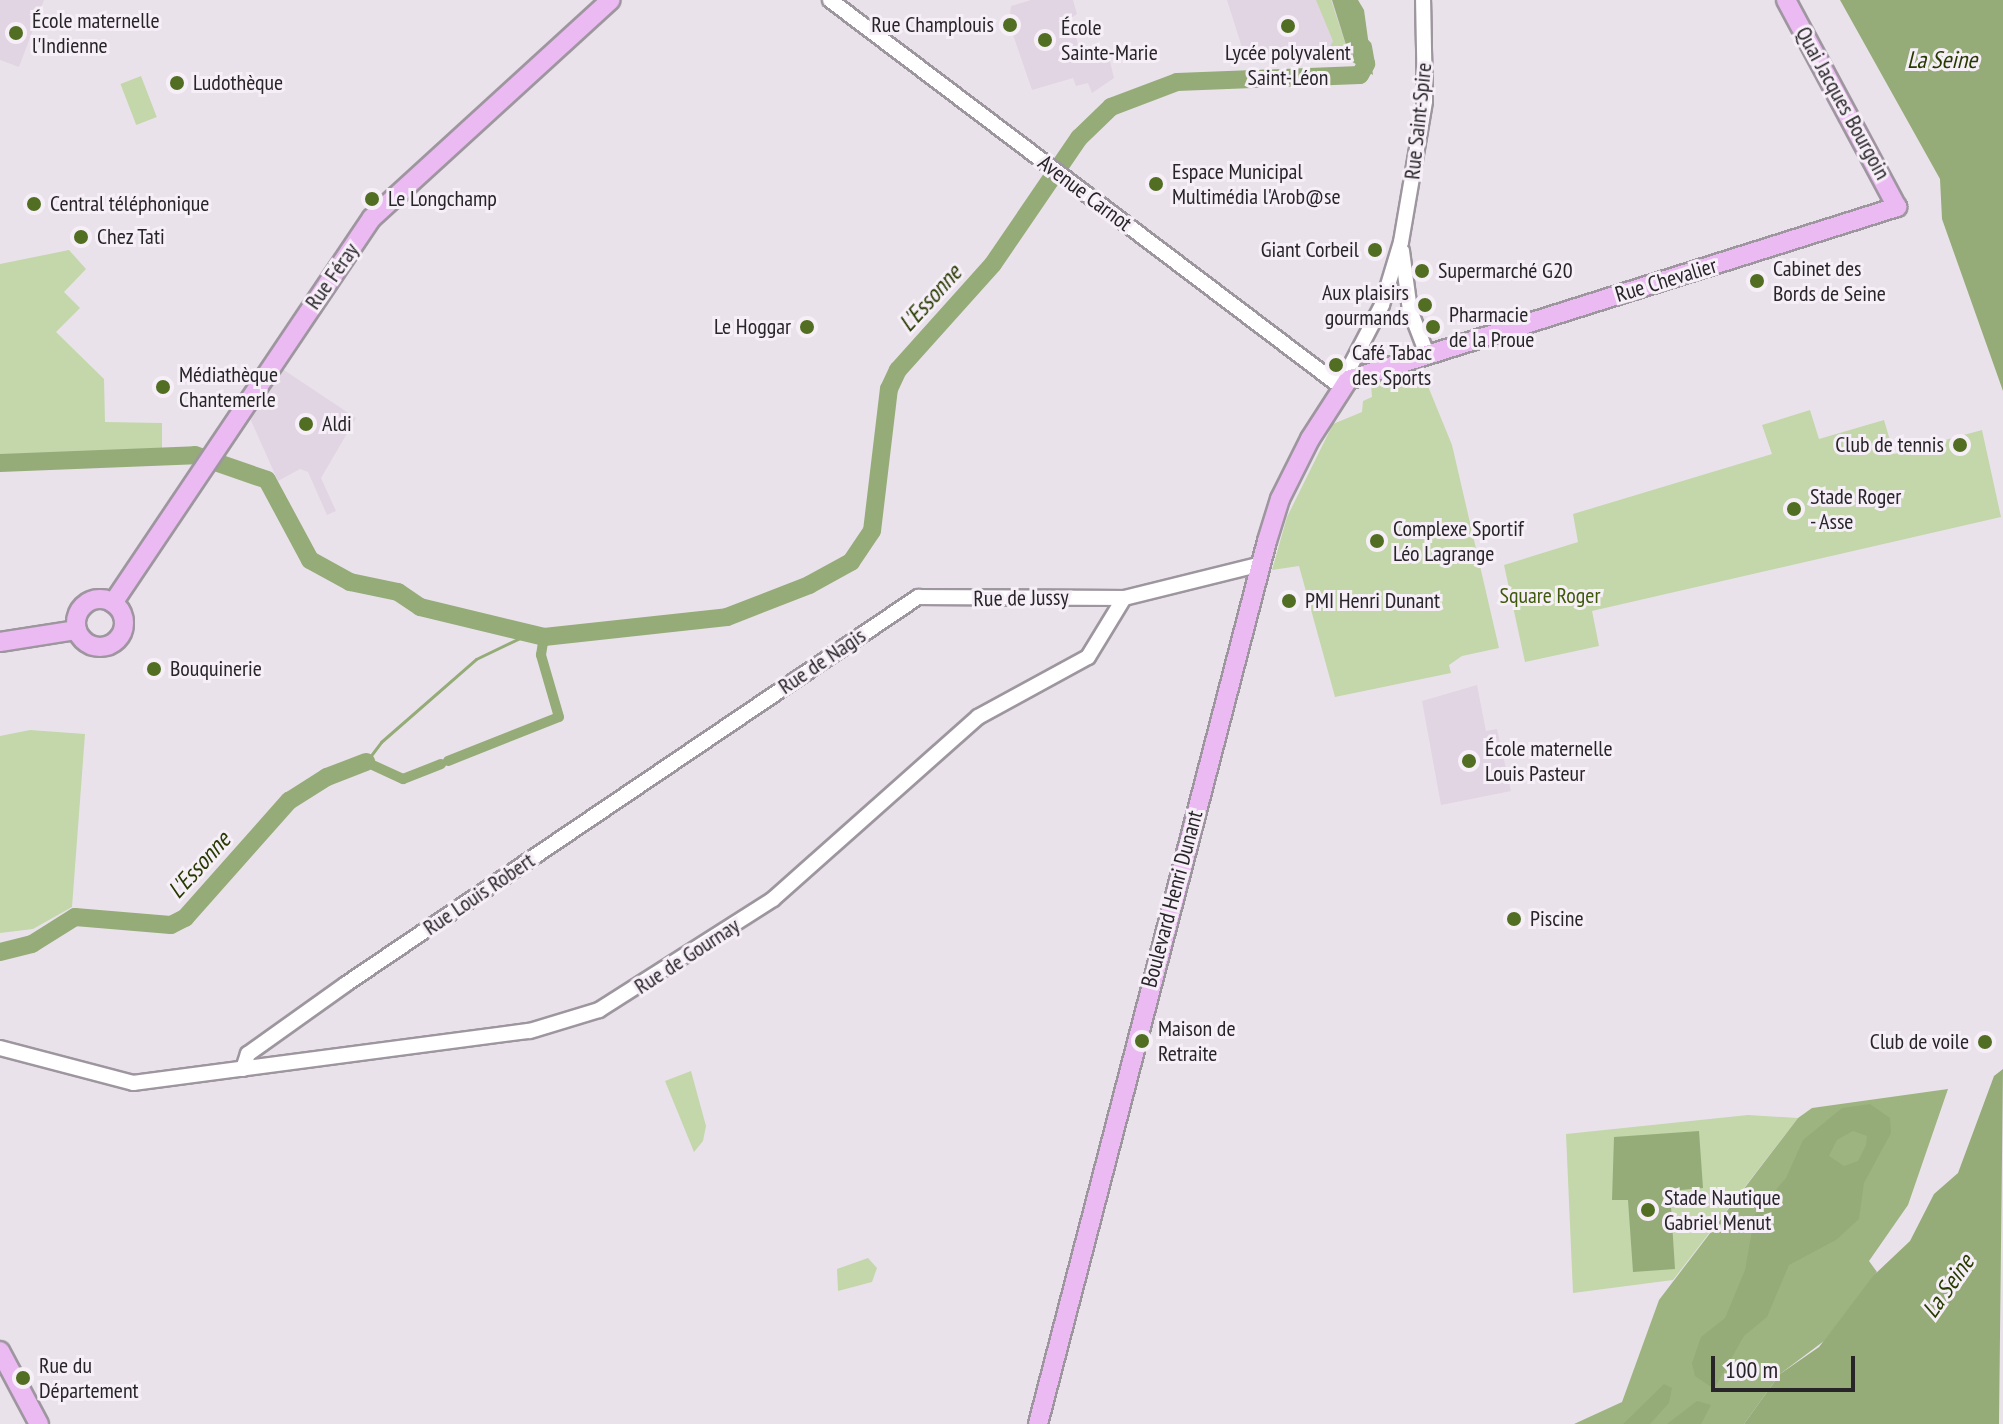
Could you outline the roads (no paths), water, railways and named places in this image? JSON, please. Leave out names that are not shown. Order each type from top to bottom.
[{"type":"main road","name":"Rue Féray","points":[[113,603],[372,218],[611,0]]},
{"type":"main road","name":"Quai Jacques Bourgoin","points":[[1786,0],[1897,207]]},
{"type":"main road","name":"Rue Chevalier","points":[[1340,386],[1357,368],[1430,353],[1897,207]]},
{"type":"main road","name":"Boulevard Henri Dunant","points":[[1038,1424],[1261,564],[1280,499],[1340,386]]},
{"type":"main road","points":[[99,599],[113,603],[124,620],[115,642],[92,646],[77,630],[77,616],[86,604],[99,599]]},
{"type":"main road","points":[[0,642],[77,630]]},
{"type":"main road","points":[[2,1354],[39,1424]]},
{"type":"street","name":"Avenue Carnot","points":[[830,0],[1340,386]]},
{"type":"street","name":"Rue Saint-Spire","points":[[1357,368],[1382,305],[1401,242],[1425,101],[1423,0]]},
{"type":"street","name":"Rue Saint-Spire","points":[[1401,242],[1410,310],[1430,353]]},
{"type":"street","points":[[1395,263],[1398,294]]},
{"type":"street","points":[[1382,305],[1402,290],[1410,310]]},
{"type":"street","points":[[1124,598],[1261,564]]},
{"type":"street","name":"Rue de Jussy","points":[[918,597],[1124,598]]},
{"type":"street","name":"Rue de Nagis","points":[[726,726],[918,597]]},
{"type":"street","name":"Rue de Gournay","points":[[0,1048],[115,1081],[175,1078],[542,1028],[599,1010],[773,899],[964,727],[1088,657],[1124,598]]},
{"type":"street","name":"Rue Louis Robert","points":[[243,1069],[248,1054],[726,726]]},
{"type":"water","points":[[1332,0],[1358,0],[1364,10],[1373,75],[1351,61]]},
{"type":"water","name":"La Seine","points":[[1840,0],[2003,0],[2003,391],[1942,219],[1940,179]]},
{"type":"water","name":"La Seine","points":[[2003,1069],[1999,1424],[1744,1424],[1780,1374],[1819,1347],[1873,1276],[1910,1241],[1934,1194],[1958,1173],[1994,1076]]},
{"type":"water","points":[[1870,1104],[1890,1118],[1891,1133],[1864,1183],[1859,1219],[1836,1240],[1789,1265],[1767,1317],[1744,1336],[1714,1389],[1695,1376],[1692,1363],[1701,1337],[1725,1318],[1745,1270],[1755,1214],[1786,1178],[1803,1140],[1842,1108]],"holes":[[[1853,1131],[1867,1136],[1858,1161],[1844,1166],[1829,1156],[1837,1140]]]},
{"type":"water","points":[[1699,1131],[1703,1188],[1670,1191],[1675,1269],[1633,1272],[1628,1200],[1612,1200],[1614,1137]]},
{"type":"water","points":[[1664,1384],[1672,1388],[1669,1403],[1650,1424],[1623,1424]]},
{"type":"water","points":[[1697,1401],[1711,1405],[1701,1424],[1667,1424]]},
{"type":"waterway","name":"L'Essonne","points":[[0,463],[195,455],[267,480],[310,560],[350,582],[398,592],[420,607],[544,637],[727,617],[809,585],[851,562],[872,531],[889,389],[898,370],[993,264],[1079,138],[1111,107],[1177,82],[1360,75],[1366,64],[1363,47]]},
{"type":"waterway","name":"L'Essonne","points":[[366,762],[381,742],[476,659],[524,636],[544,637]]},
{"type":"waterway","name":"L'Essonne","points":[[448,761],[559,717],[541,655],[544,637]]},
{"type":"waterway","name":"L'Essonne","points":[[366,762],[403,779],[441,764]]},
{"type":"waterway","name":"L'Essonne","points":[[0,952],[32,944],[75,917],[171,925],[185,918],[289,801],[327,777],[366,762]]},
{"type":"place","name":"Rue Champlouis","points":[[1010,25]]},
{"type":"place","name":"Lycée polyvalent Saint-Léon","points":[[1288,26]]},
{"type":"place","name":"École maternelle l'Indienne","points":[[16,33]]},
{"type":"place","name":"École Sainte-Marie","points":[[1045,40]]},
{"type":"place","name":"Ludothèque","points":[[177,83]]},
{"type":"place","name":"Espace Municipal Multimédia l'Arob@se","points":[[1156,184]]},
{"type":"place","name":"Le Longchamp","points":[[372,199]]},
{"type":"place","name":"Central téléphonique","points":[[34,204]]},
{"type":"place","name":"Chez Tati","points":[[81,237]]},
{"type":"place","name":"Giant Corbeil","points":[[1375,250]]},
{"type":"place","name":"Supermarché G20","points":[[1422,271]]},
{"type":"place","name":"Cabinet des Bords de Seine","points":[[1757,281]]},
{"type":"place","name":"Aux plaisirs gourmands","points":[[1425,305]]},
{"type":"place","name":"Le Hoggar","points":[[807,327]]},
{"type":"place","name":"Pharmacie de la Proue","points":[[1433,327]]},
{"type":"place","name":"Café Tabac des Sports","points":[[1336,365]]},
{"type":"place","name":"Médiathèque Chantemerle","points":[[163,387]]},
{"type":"place","name":"Aldi","points":[[306,424]]},
{"type":"place","name":"Club de tennis","points":[[1960,445]]},
{"type":"place","name":"Stade Roger - Asse","points":[[1794,509]]},
{"type":"place","name":"Complexe Sportif Léo Lagrange","points":[[1377,541]]},
{"type":"place","name":"PMI Henri Dunant","points":[[1289,601]]},
{"type":"place","name":"Bouquinerie","points":[[154,669]]},
{"type":"place","name":"École maternelle Louis Pasteur","points":[[1469,761]]},
{"type":"place","name":"Piscine","points":[[1514,919]]},
{"type":"place","name":"Maison de Retraite","points":[[1142,1041]]},
{"type":"place","name":"Club de voile","points":[[1985,1042]]},
{"type":"place","name":"Stade Nautique Gabriel Menut","points":[[1648,1210]]},
{"type":"place","name":"Rue du Département","points":[[23,1378]]},
{"type":"park label","name":"Square Roger","points":[[1550,596]]}]
